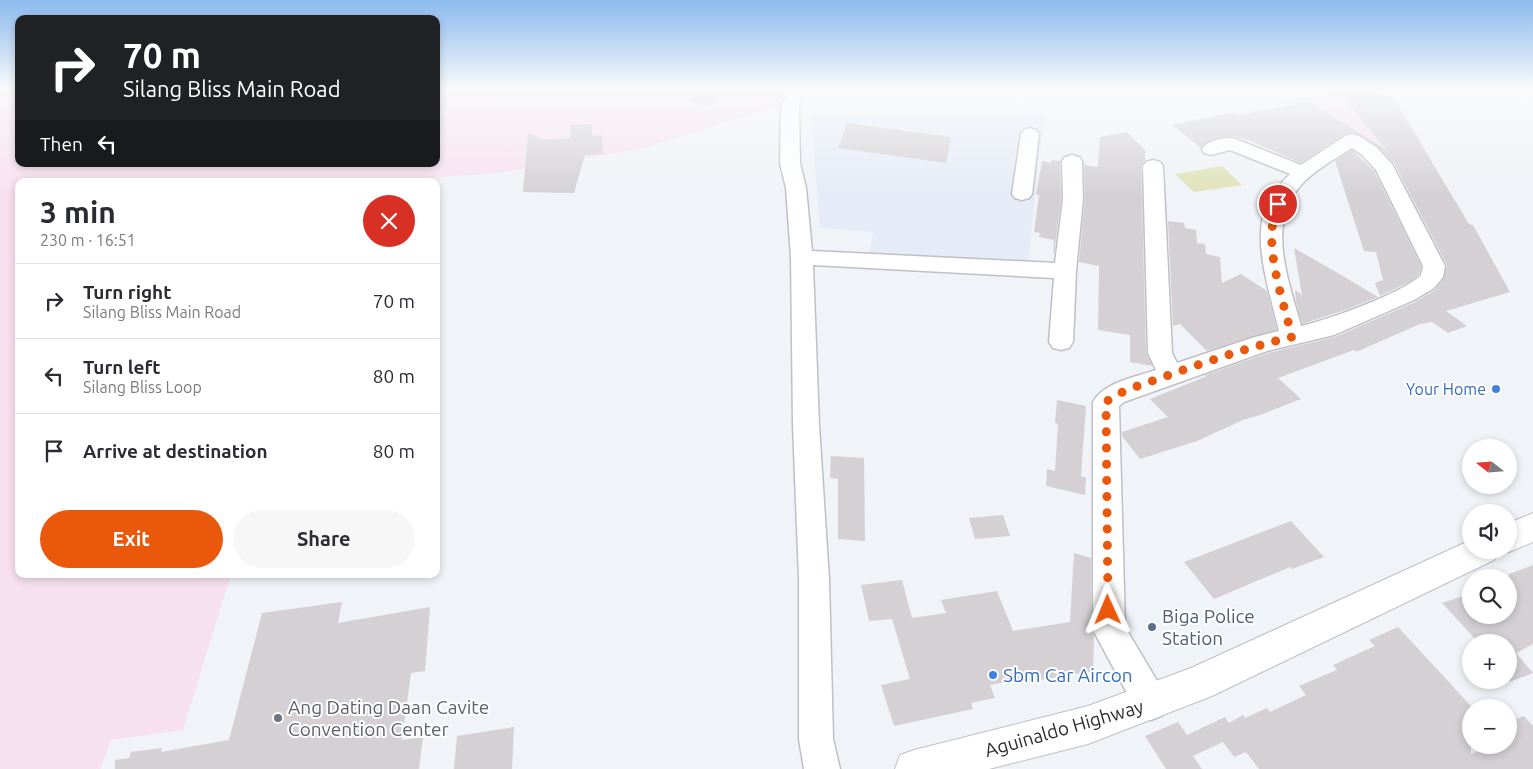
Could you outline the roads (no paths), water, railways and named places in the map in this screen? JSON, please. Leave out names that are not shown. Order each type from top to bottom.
[{"type":"main road","points":[[1517,534],[1533,527]]},
{"type":"main road","name":"Aguinaldo Highway","points":[[914,769],[1088,725],[1151,703],[1199,683],[1464,559]]},
{"type":"street","points":[[790,124],[790,163],[796,188],[802,257],[806,425],[814,579],[816,739],[822,769]]},
{"type":"street","points":[[1022,194],[1030,134]]},
{"type":"street","points":[[1151,703],[1109,630],[1106,402],[1115,395],[1171,374],[1264,344],[1326,329],[1406,295],[1426,284],[1432,277],[1434,266],[1385,168],[1370,151],[1352,140],[1303,173],[1284,192],[1273,216],[1272,238],[1275,263],[1292,337]]},
{"type":"street","points":[[1211,149],[1223,144],[1233,144],[1303,173]]},
{"type":"street","points":[[1061,342],[1065,271],[1074,199],[1072,161]]},
{"type":"street","points":[[1153,166],[1160,353],[1171,374]]},
{"type":"street","points":[[802,257],[1065,271]]},
{"type":"place","name":"Your Home","points":[[1496,389]]},
{"type":"place","name":"Biga Police Station","points":[[1152,627]]},
{"type":"place","name":"Sbm Car Aircon","points":[[993,675]]},
{"type":"place","name":"Ang Dating Daan Cavite Convention Center","points":[[278,718]]}]
